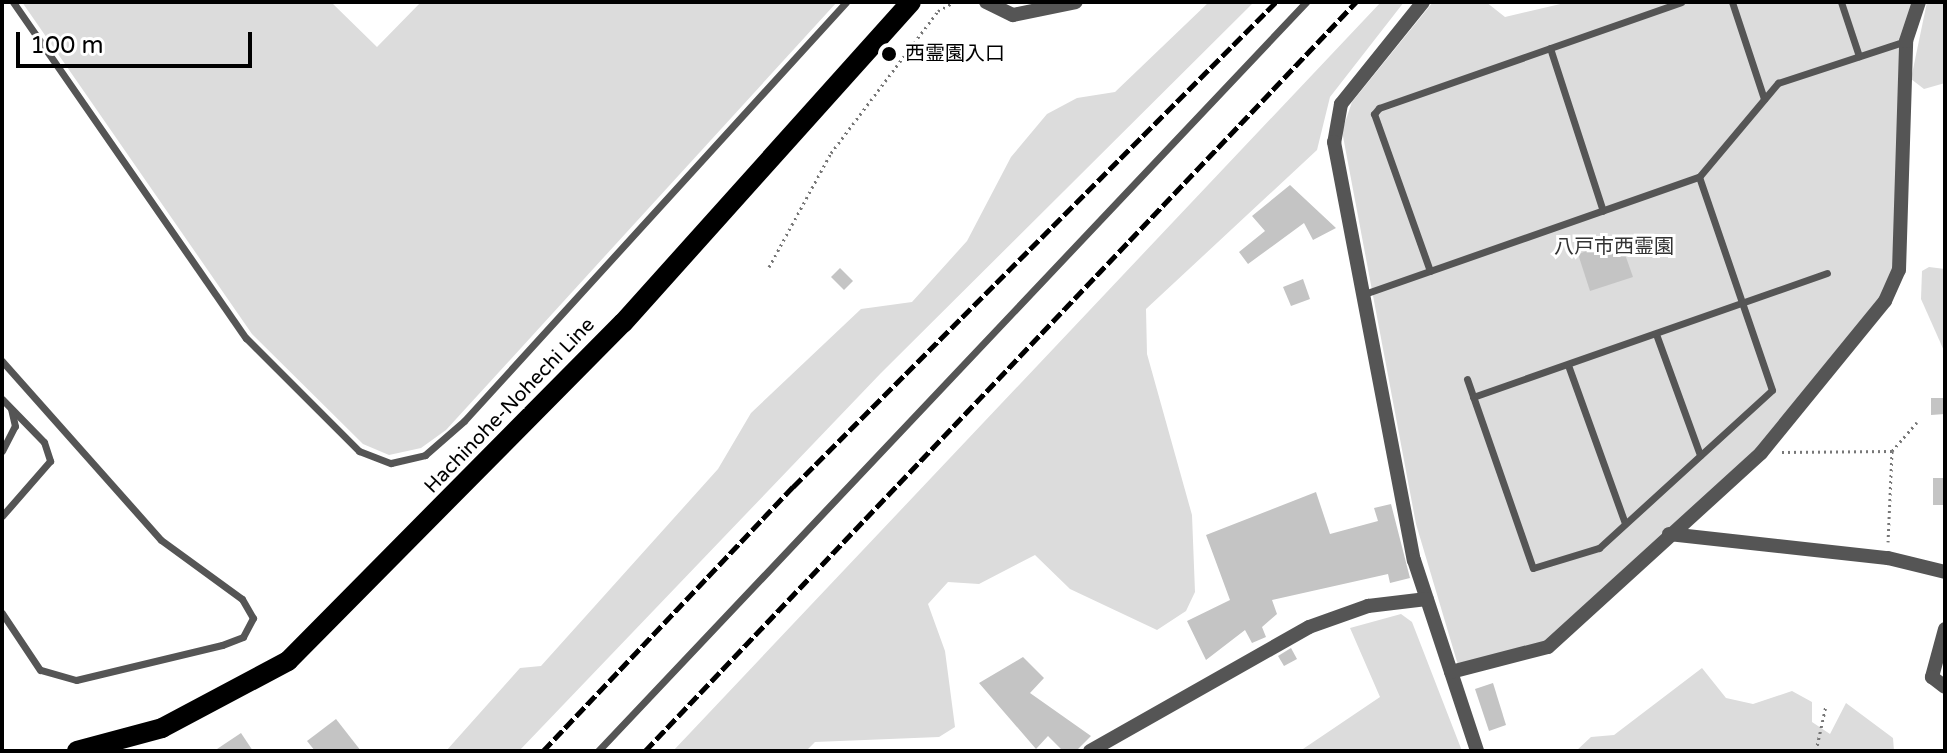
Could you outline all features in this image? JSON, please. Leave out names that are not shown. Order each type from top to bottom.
[{"type":"main road","name":"Hachinohe-Nohechi Line","points":[[77,751],[162,728],[288,661],[623,323],[911,2]]},
{"type":"street","points":[[986,2],[1013,15],[1076,2]]},
{"type":"street","points":[[1423,2],[1334,124],[1367,293],[1374,357],[1427,599],[1477,751]]},
{"type":"street","points":[[1451,672],[1548,647],[1761,453],[1852,348],[1896,282],[1906,41],[1919,2]]},
{"type":"street","points":[[1669,534],[1888,558],[1945,572]]},
{"type":"street","points":[[1090,751],[1309,627],[1368,606],[1427,599]]},
{"type":"street","points":[[1942,686],[1932,663],[1945,629]]},
{"type":"lane","points":[[13,2],[246,338],[359,451],[391,463],[425,455],[464,421],[846,2]]},
{"type":"lane","points":[[598,751],[1306,2]]},
{"type":"lane","points":[[1430,271],[1374,114],[1681,2]]},
{"type":"lane","points":[[1732,2],[1764,99]]},
{"type":"lane","points":[[1841,2],[1859,56]]},
{"type":"lane","points":[[1367,293],[1699,177],[1778,83],[1906,41]]},
{"type":"lane","points":[[1550,48],[1603,211]]},
{"type":"lane","points":[[1467,379],[1533,568],[1599,548],[1772,390],[1699,177]]},
{"type":"lane","points":[[1473,397],[1827,273]]},
{"type":"lane","points":[[1656,334],[1700,455]]},
{"type":"lane","points":[[2,361],[161,540],[242,599],[253,618],[243,637],[222,645],[76,680],[40,670],[2,613]]},
{"type":"lane","points":[[1568,365],[1625,523]]},
{"type":"lane","points":[[2,399],[44,442],[50,461],[2,516]]},
{"type":"lane","points":[[2,451],[15,426],[10,407]]},
{"type":"path","points":[[769,267],[831,153],[938,11],[954,2]]},
{"type":"path","points":[[1888,558],[1892,451],[1917,422]]},
{"type":"path","points":[[1761,453],[1892,451]]},
{"type":"path","points":[[1816,751],[1826,705]]},
{"type":"green space","points":[[22,2],[331,2],[377,47],[421,2],[837,2],[446,430],[421,448],[389,455],[363,444],[252,334]]},
{"type":"green space","points":[[1209,2],[1254,2],[881,373],[519,751],[446,751],[520,668],[541,666],[718,469],[751,413],[861,309],[912,302],[967,241],[1011,157],[1047,114],[1077,98],[1115,92]]},
{"type":"green space","points":[[1381,2],[1404,2],[1330,97],[1317,150],[1146,309],[1147,354],[1192,515],[1195,592],[1186,611],[1157,630],[1070,589],[1035,555],[979,584],[948,582],[928,604],[945,651],[955,727],[939,737],[815,742],[806,751],[673,751]]},
{"type":"green space","name":"八戸市西霊園","points":[[1433,2],[1486,2],[1505,17],[1569,2],[1915,2],[1893,277],[1878,304],[1754,452],[1541,646],[1458,665],[1416,524],[1342,131],[1352,102]]},
{"type":"green space","points":[[1927,2],[1945,2],[1945,83],[1924,89],[1911,79]]},
{"type":"green space","points":[[1929,267],[1945,269],[1945,353],[1921,299],[1922,271]]},
{"type":"green space","points":[[1401,614],[1412,622],[1462,751],[1300,751],[1380,697],[1350,628]]},
{"type":"green space","points":[[1702,668],[1726,698],[1753,704],[1792,691],[1812,702],[1812,722],[1830,734],[1846,703],[1893,738],[1894,751],[1576,751],[1591,737],[1614,735]]},
{"type":"building","points":[[1290,185],[1336,228],[1313,240],[1304,223],[1248,264],[1239,252],[1265,231],[1252,216]]},
{"type":"building","points":[[1620,240],[1633,277],[1590,291],[1578,254]]},
{"type":"building","points":[[840,268],[853,281],[844,290],[831,277]]},
{"type":"building","points":[[1303,279],[1310,299],[1291,306],[1283,287]]},
{"type":"building","points":[[1931,398],[1945,398],[1945,414],[1931,415]]},
{"type":"building","points":[[1933,478],[1945,478],[1945,505],[1933,505]]},
{"type":"building","points":[[1316,492],[1330,534],[1378,521],[1374,508],[1391,504],[1410,578],[1390,583],[1388,574],[1272,600],[1277,614],[1262,627],[1266,637],[1252,643],[1245,630],[1206,660],[1187,621],[1230,600],[1206,535]]},
{"type":"building","points":[[1291,648],[1297,659],[1284,666],[1278,656]]},
{"type":"building","points":[[1023,657],[1044,678],[1030,693],[1091,736],[1076,751],[1063,751],[1048,736],[1036,749],[979,683]]},
{"type":"building","points":[[1493,683],[1506,725],[1489,731],[1475,689]]},
{"type":"building","points":[[336,719],[361,751],[315,751],[307,741]]},
{"type":"building","points":[[241,733],[253,751],[214,751]]},
{"type":"railway","points":[[543,751],[793,487],[1276,2]]},
{"type":"railway","points":[[645,751],[1356,2]]},
{"type":"place","name":"西霊園入口","points":[[889,54]]}]
